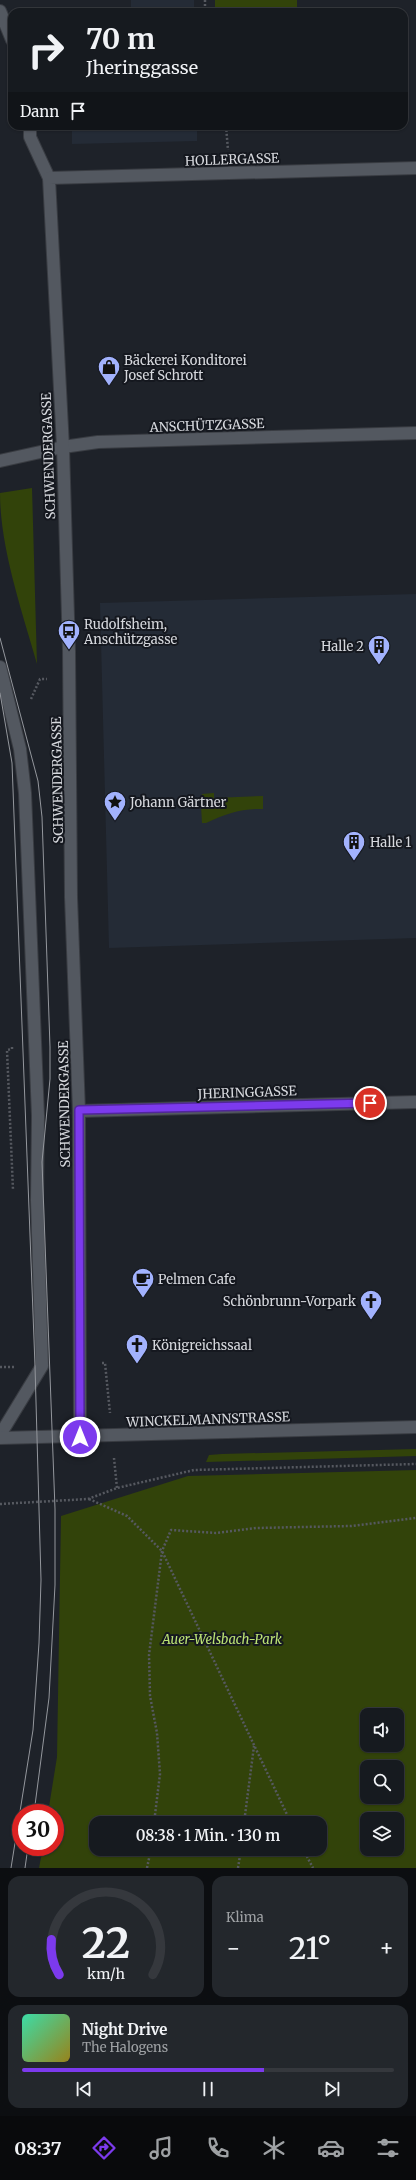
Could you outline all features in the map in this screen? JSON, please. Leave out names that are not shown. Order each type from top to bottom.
[{"type":"street","points":[[0,11],[8,30]]},
{"type":"street","name":"SCHWENDERGASSE","points":[[30,130],[30,137],[49,178],[63,447],[70,723],[71,896],[79,1110],[80,1437]]},
{"type":"street","name":"HOLLERGASSE","points":[[49,178],[416,168]]},
{"type":"street","name":"ANSCHÜTZGASSE","points":[[0,461],[63,447],[98,442],[416,434]]},
{"type":"street","points":[[0,667],[20,749],[25,793],[38,1116],[37,1200],[42,1366],[0,1437]]},
{"type":"street","name":"JHERINGGASSE","points":[[79,1110],[416,1102]]},
{"type":"street","name":"WINCKELMANNSTRASSE","points":[[0,1437],[80,1437],[416,1427]]},
{"type":"path","points":[[12,1041],[12,1049],[7,1050],[13,1197]]},
{"type":"path","points":[[0,1504],[88,1499],[117,1488],[194,1470],[416,1464]]},
{"type":"path","points":[[88,1499],[127,1516],[162,1551],[288,1816]]},
{"type":"path","points":[[155,1816],[160,1774],[157,1732],[150,1696],[149,1655],[162,1551],[170,1530],[216,1532],[256,1528],[351,1526],[416,1518]]},
{"type":"path","points":[[245,1816],[254,1745]]},
{"type":"path","points":[[147,1868],[150,1856]]},
{"type":"path","points":[[238,1868],[240,1856]]},
{"type":"path","points":[[307,1856],[312,1868]]},
{"type":"shaded area","points":[[131,0],[194,0],[194,8],[131,8]]},
{"type":"shaded area","points":[[72,130],[197,130],[197,141],[72,144]]},
{"type":"shaded area","points":[[416,594],[416,938],[109,948],[100,603]]},
{"type":"green space","points":[[215,0],[297,0],[297,8],[215,8]]},
{"type":"green space","points":[[32,488],[37,664],[8,557],[1,514],[0,493]]},
{"type":"green space","points":[[214,793],[214,798],[263,796],[263,809],[227,814],[206,823],[202,823],[201,806],[208,806],[208,800],[202,800],[202,794]]},
{"type":"green space","points":[[416,1449],[416,1456],[206,1462],[209,1455],[222,1454]]},
{"type":"green space","name":"Auer-Welsbach-Park","points":[[416,1470],[416,1868],[39,1868],[41,1856],[64,1856],[64,1804],[49,1804],[57,1757],[61,1516],[188,1476]]},
{"type":"tram line","points":[[0,638],[38,781],[42,817],[50,1047],[50,1079],[42,1162],[55,1509],[55,1585],[49,1698],[35,1804]]},
{"type":"tram line","points":[[0,693],[12,763],[35,1366],[41,1580],[39,1643],[33,1730],[11,1868]]},
{"type":"tram line","points":[[25,1868],[27,1856]]},
{"type":"place","name":"Bäckerei Konditorei Josef Schrott","points":[[109,386]]},
{"type":"place","name":"Rudolfsheim, Anschützgasse","points":[[69,650]]},
{"type":"place","name":"Halle 2","points":[[379,666]]},
{"type":"place","name":"Johann Gärtner","points":[[115,822]]},
{"type":"place","name":"Halle 1","points":[[354,862]]},
{"type":"place","name":"Pelmen Cafe","points":[[143,1298]]},
{"type":"place","name":"Schönbrunn-Vorpark","points":[[371,1320]]},
{"type":"place","name":"Königreichssaal","points":[[137,1364]]},
{"type":"route","points":[[80,1437],[79,1110],[370,1103]]}]
